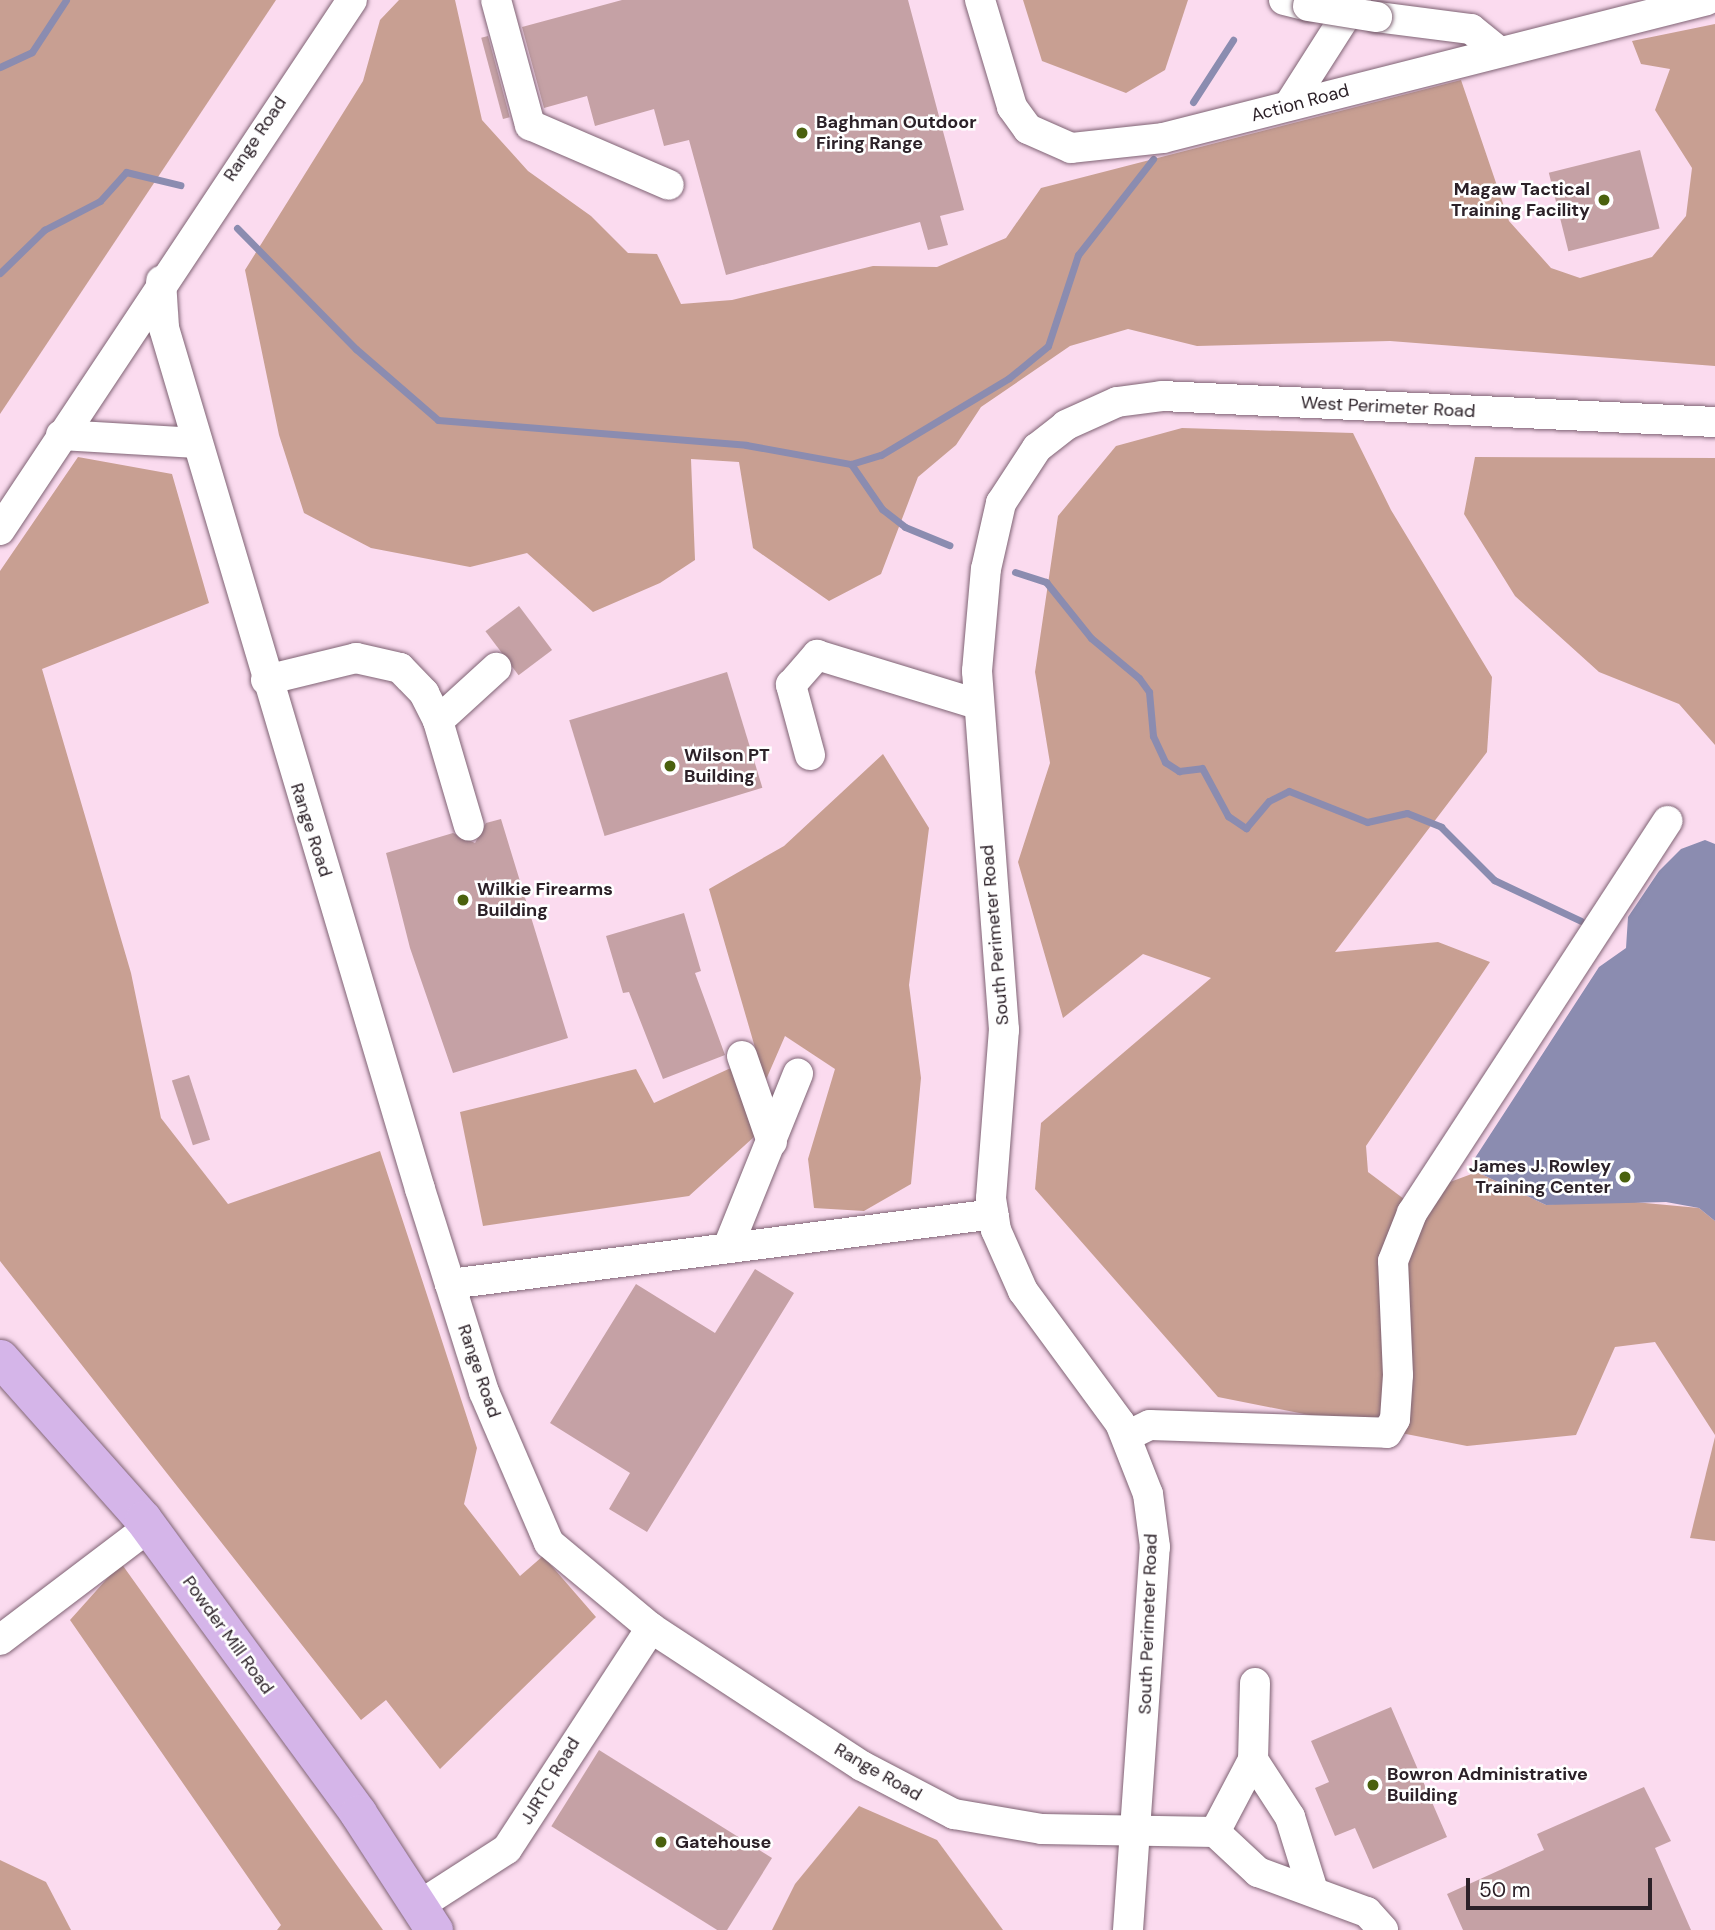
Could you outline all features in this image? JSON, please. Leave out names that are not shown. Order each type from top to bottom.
[{"type":"main road","name":"Powder Mill Road","points":[[0,1358],[50,1418],[149,1527],[427,1917]]},
{"type":"main road","points":[[0,1388],[50,1418]]},
{"type":"lane","name":"Range Road","points":[[0,530],[161,281],[352,0]]},
{"type":"lane","points":[[496,0],[530,125],[669,185]]},
{"type":"lane","name":"Action Road","points":[[980,0],[1012,107],[1046,141],[1070,148],[1126,144],[1707,0]]},
{"type":"lane","points":[[1296,3],[1367,8],[1471,29],[1498,51]]},
{"type":"lane","points":[[1289,105],[1367,8]]},
{"type":"lane","name":"Range Road","points":[[161,281],[163,328],[266,680],[450,1284],[484,1392],[550,1543],[651,1628],[862,1766],[954,1814],[1042,1829],[1138,1828],[1215,1832]]},
{"type":"lane","name":"West Perimeter Road","points":[[1066,425],[1116,402],[1162,396],[1715,422]]},
{"type":"lane","name":"South Perimeter Road","points":[[1066,425],[1037,448],[1001,503],[986,569],[977,704],[1004,1030],[992,1133],[994,1214],[1023,1291],[1127,1436],[1144,1475],[1155,1547],[1138,1828],[1128,1930]]},
{"type":"lane","points":[[61,435],[197,443]]},
{"type":"lane","points":[[810,755],[790,685],[817,655],[977,704]]},
{"type":"lane","points":[[266,680],[356,658],[380,659],[413,678],[438,721],[469,826]]},
{"type":"lane","points":[[438,721],[496,668]]},
{"type":"lane","points":[[1127,1436],[1150,1425],[1387,1433],[1395,1419],[1398,1375],[1393,1261],[1412,1213],[1668,821]]},
{"type":"lane","points":[[742,1056],[772,1142]]},
{"type":"lane","points":[[728,1247],[798,1074]]},
{"type":"lane","points":[[450,1284],[994,1214]]},
{"type":"lane","points":[[0,1640],[149,1527]]},
{"type":"lane","name":"JJRTC Road","points":[[427,1917],[507,1849],[651,1628]]},
{"type":"lane","points":[[1255,1683],[1253,1760],[1215,1832],[1258,1872],[1367,1912],[1383,1930]]},
{"type":"lane","points":[[1253,1760],[1290,1817],[1313,1891]]},
{"type":"shaded area","points":[[0,0],[276,0],[0,414]]},
{"type":"shaded area","points":[[399,0],[455,0],[482,120],[528,171],[591,216],[628,253],[657,254],[681,304],[732,300],[873,266],[937,267],[1006,238],[1041,188],[1461,80],[1509,221],[1551,268],[1580,278],[1652,257],[1686,216],[1692,168],[1655,110],[1670,69],[1641,64],[1632,41],[1715,24],[1715,366],[1390,341],[1197,346],[1128,329],[1070,346],[981,407],[956,445],[918,477],[881,574],[829,601],[753,548],[739,462],[691,459],[695,560],[660,583],[593,612],[527,553],[470,567],[371,548],[304,513],[279,435],[245,270],[363,81],[380,20]]},
{"type":"shaded area","points":[[1023,0],[1188,0],[1165,70],[1126,93],[1042,61]]},
{"type":"shaded area","points":[[1182,428],[1353,433],[1391,510],[1492,677],[1487,752],[1335,952],[1438,942],[1490,962],[1366,1146],[1368,1172],[1404,1199],[1477,1172],[1546,1205],[1602,1199],[1699,1208],[1715,1221],[1715,1435],[1655,1342],[1615,1347],[1576,1435],[1467,1446],[1218,1397],[1035,1189],[1041,1123],[1211,978],[1143,954],[1063,1018],[1018,862],[1050,763],[1035,672],[1058,516],[1116,446]]},
{"type":"shaded area","points":[[78,457],[172,474],[209,603],[42,669],[131,973],[161,1118],[228,1204],[380,1151],[477,1448],[464,1504],[520,1576],[543,1556],[596,1617],[440,1769],[386,1700],[361,1720],[0,1261],[0,571]]},
{"type":"shaded area","points":[[1475,457],[1715,458],[1715,745],[1679,704],[1599,672],[1515,596],[1464,514]]},
{"type":"shaded area","points":[[883,754],[929,828],[909,985],[921,1078],[911,1184],[864,1211],[814,1208],[808,1159],[835,1069],[785,1036],[765,1082],[709,889],[784,846]]},
{"type":"shaded area","points":[[733,1067],[755,1136],[689,1196],[483,1226],[460,1112],[636,1069],[654,1103]]},
{"type":"shaded area","points":[[1715,1437],[1715,1541],[1690,1538]]},
{"type":"shaded area","points":[[121,1563],[383,1930],[277,1930],[281,1925],[70,1620]]},
{"type":"shaded area","points":[[859,1806],[937,1840],[1003,1930],[772,1930],[795,1884]]},
{"type":"shaded area","points":[[0,1860],[46,1882],[71,1930],[0,1930]]},
{"type":"water","points":[[1705,840],[1715,844],[1715,1221],[1699,1208],[1666,1202],[1546,1205],[1477,1172],[1473,1161],[1599,967],[1626,948],[1628,917],[1659,871],[1681,849]]},
{"type":"building","name":"Baghman Outdoor Firing Range","points":[[622,0],[908,0],[964,210],[940,216],[948,245],[928,250],[920,222],[726,275],[689,140],[664,146],[654,109],[595,126],[587,96],[544,108],[522,27]]},
{"type":"building","points":[[488,36],[510,117],[503,119],[481,38]]},
{"type":"building","name":"Magaw Tactical Training Facility","points":[[1640,150],[1660,229],[1568,251],[1549,173]]},
{"type":"building","points":[[519,606],[552,650],[519,675],[485,631]]},
{"type":"building","name":"Wilson PT Building","points":[[727,672],[762,788],[605,836],[569,720]]},
{"type":"building","name":"Wilkie Firearms Building","points":[[501,819],[568,1038],[453,1073],[410,948],[386,853],[453,833],[475,843],[486,823]]},
{"type":"building","points":[[684,913],[701,971],[695,973],[725,1055],[663,1079],[629,992],[623,993],[606,936]]},
{"type":"building","points":[[189,1075],[210,1140],[193,1145],[172,1081]]},
{"type":"building","points":[[755,1269],[794,1293],[647,1532],[609,1509],[630,1473],[550,1423],[636,1284],[715,1333]]},
{"type":"building","name":"Bowron Administrative Building","points":[[1391,1707],[1447,1837],[1373,1869],[1355,1828],[1335,1836],[1315,1788],[1329,1782],[1311,1741]]},
{"type":"building","name":"Gatehouse","points":[[599,1750],[772,1858],[727,1930],[717,1930],[551,1826]]},
{"type":"building","points":[[1644,1787],[1671,1841],[1655,1848],[1691,1930],[1463,1930],[1447,1894],[1544,1850],[1537,1834]]},
{"type":"waterway","points":[[0,67],[32,52],[66,0]]},
{"type":"waterway","points":[[1193,102],[1233,40]]},
{"type":"waterway","points":[[237,228],[356,349],[438,420],[746,445],[851,464],[881,455],[1009,378],[1048,346],[1078,255],[1153,159]]},
{"type":"waterway","points":[[0,273],[44,230],[100,201],[126,172],[180,185]]},
{"type":"waterway","points":[[851,464],[882,509],[905,527],[949,545]]},
{"type":"waterway","points":[[1015,572],[1046,582],[1091,638],[1139,678],[1149,692],[1153,736],[1165,762],[1179,771],[1202,768],[1228,816],[1246,828],[1269,801],[1289,791],[1367,822],[1407,813],[1441,827],[1494,880],[1581,921]]},
{"type":"place","name":"Baghman Outdoor Firing Range","points":[[802,133]]},
{"type":"place","name":"Magaw Tactical Training Facility","points":[[1604,200]]},
{"type":"place","name":"Wilson PT Building","points":[[670,766]]},
{"type":"place","name":"Wilkie Firearms Building","points":[[463,900]]},
{"type":"place","name":"James J. Rowley Training Center","points":[[1625,1177]]},
{"type":"place","name":"Bowron Administrative Building","points":[[1373,1785]]},
{"type":"place","name":"Gatehouse","points":[[661,1842]]}]
